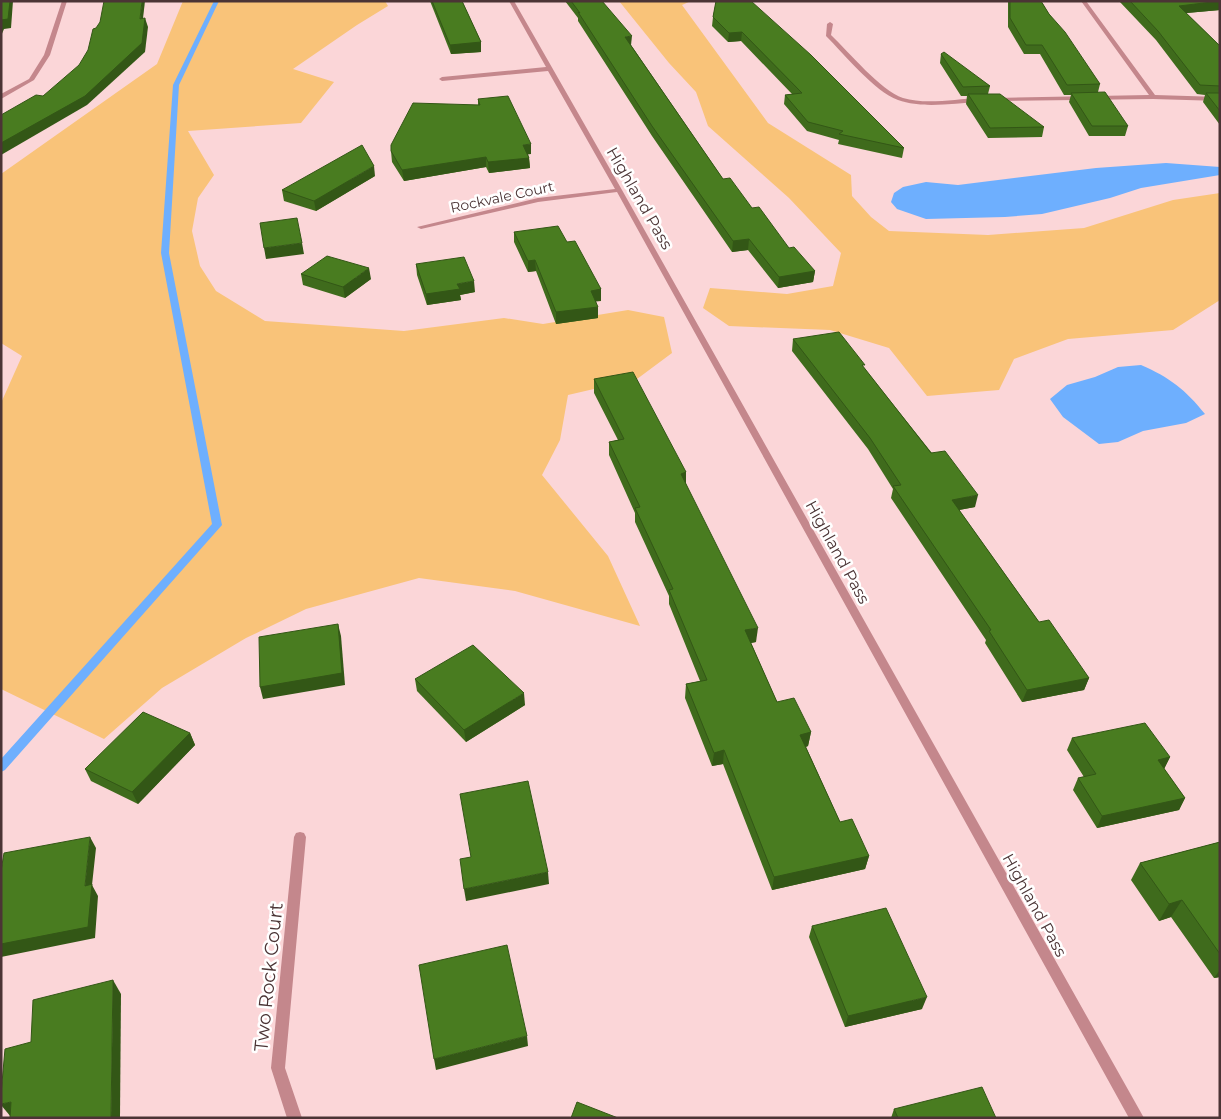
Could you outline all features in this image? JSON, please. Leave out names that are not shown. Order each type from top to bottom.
[{"type":"street","points":[[1,97],[31,80],[47,55],[65,1]]},
{"type":"street","name":"Highland Pass","points":[[511,1],[548,69],[619,190],[1137,1118]]},
{"type":"street","points":[[1084,1],[1153,97]]},
{"type":"street","points":[[830,24],[828,35],[884,88],[900,98],[924,101],[1153,97],[1220,98]]},
{"type":"street","points":[[442,79],[548,69]]},
{"type":"street","name":"Rockvale Court","points":[[421,227],[538,200],[619,190]]},
{"type":"street","name":"Two Rock Court","points":[[295,1118],[278,1068],[300,837]]},
{"type":"shaded area","points":[[183,1],[385,1],[388,6],[293,69],[334,82],[301,123],[188,131],[214,175],[198,198],[192,231],[200,266],[216,291],[265,321],[404,331],[504,318],[543,324],[628,310],[664,317],[672,353],[637,379],[568,395],[560,440],[542,475],[608,556],[640,626],[515,591],[419,578],[306,609],[246,638],[162,688],[104,739],[1,689],[1,403],[22,356],[1,343],[1,174],[157,64]]},
{"type":"shaded area","points":[[619,1],[691,1],[682,5],[768,123],[851,175],[852,196],[871,217],[889,231],[988,235],[1084,228],[1173,200],[1220,193],[1220,300],[1173,330],[1068,339],[1014,359],[999,390],[927,396],[889,348],[830,330],[729,326],[703,308],[710,288],[787,294],[833,286],[841,253],[789,198],[708,126],[696,92],[669,63]]},
{"type":"water","points":[[1166,163],[1220,167],[1220,175],[1141,188],[1110,198],[1042,214],[926,219],[897,209],[891,202],[894,193],[903,187],[926,182],[958,185],[1096,168]]},
{"type":"water","points":[[1141,365],[1160,374],[1176,385],[1205,414],[1186,423],[1143,431],[1118,442],[1099,444],[1063,417],[1050,399],[1067,385],[1095,377],[1118,367]]},
{"type":"building","points":[[1,1],[10,1],[8,19],[1,20]]},
{"type":"building","points":[[104,1],[142,1],[140,19],[145,18],[142,43],[85,96],[1,143],[1,115],[36,95],[43,96],[79,65],[88,50],[93,29],[100,22]]},
{"type":"building","points":[[432,1],[462,1],[481,42],[450,45]]},
{"type":"building","points":[[571,1],[602,1],[632,36],[625,37],[723,179],[730,178],[752,208],[759,207],[789,248],[794,247],[815,271],[779,277],[749,239],[733,241],[652,126]]},
{"type":"building","points":[[716,1],[751,1],[811,55],[904,148],[839,134],[843,131],[808,122],[785,95],[802,93],[742,32],[729,33],[713,17]]},
{"type":"building","points":[[1010,1],[1041,1],[1049,14],[1065,32],[1100,84],[1067,85],[1042,45],[1026,45],[1010,18]]},
{"type":"building","points":[[1130,1],[1220,1],[1179,6],[1220,46],[1220,86],[1200,85],[1158,31]]},
{"type":"building","points":[[944,52],[990,86],[963,87],[941,54]]},
{"type":"building","points":[[1105,92],[1128,126],[1092,126],[1071,93]]},
{"type":"building","points":[[1206,93],[1220,93],[1220,111]]},
{"type":"building","points":[[968,94],[1000,94],[1044,127],[990,128]]},
{"type":"building","points":[[508,96],[531,144],[523,145],[529,158],[488,162],[486,157],[402,170],[391,151],[391,145],[413,103],[480,105],[478,99]]},
{"type":"building","points":[[362,145],[374,166],[314,201],[282,190]]},
{"type":"building","points":[[297,218],[302,243],[264,248],[260,223]]},
{"type":"building","points":[[558,226],[567,242],[575,241],[601,289],[591,291],[598,307],[556,312],[535,260],[528,261],[514,232]]},
{"type":"building","points":[[327,256],[369,268],[343,287],[301,274]]},
{"type":"building","points":[[464,257],[474,281],[457,284],[460,289],[426,294],[416,264]]},
{"type":"building","points":[[839,332],[865,365],[862,365],[931,453],[945,451],[978,495],[952,500],[1039,622],[1049,620],[1089,678],[1027,690],[989,631],[991,630],[893,486],[901,485],[870,438],[793,339]]},
{"type":"building","points":[[633,372],[686,472],[681,474],[758,628],[745,630],[777,702],[794,698],[811,732],[800,735],[840,822],[852,819],[869,856],[774,877],[724,750],[714,753],[686,684],[707,680],[669,590],[673,589],[635,508],[640,507],[609,442],[624,439],[594,379]]},
{"type":"building","points":[[338,624],[342,673],[260,687],[259,637]]},
{"type":"building","points":[[473,645],[524,693],[464,730],[415,679]]},
{"type":"building","points":[[143,712],[190,733],[132,792],[85,769]]},
{"type":"building","points":[[1145,723],[1170,757],[1158,760],[1185,798],[1102,816],[1078,778],[1096,774],[1072,738]]},
{"type":"building","points":[[528,781],[548,872],[464,889],[460,859],[471,857],[460,794]]},
{"type":"building","points":[[90,837],[85,886],[92,884],[88,927],[1,944],[1,871],[4,853]]},
{"type":"building","points":[[1220,842],[1220,954],[1182,900],[1169,904],[1140,863]]},
{"type":"building","points":[[886,908],[927,997],[848,1016],[812,926]]},
{"type":"building","points":[[507,945],[527,1036],[434,1059],[419,965]]},
{"type":"building","points":[[113,980],[111,1118],[10,1118],[11,1102],[1,1104],[5,1049],[31,1042],[33,1000]]},
{"type":"building","points":[[982,1087],[996,1118],[898,1118],[894,1109]]},
{"type":"building","points":[[577,1102],[618,1118],[571,1118]]},
{"type":"waterway","points":[[1,767],[217,525],[165,253],[176,85],[217,1]]}]
